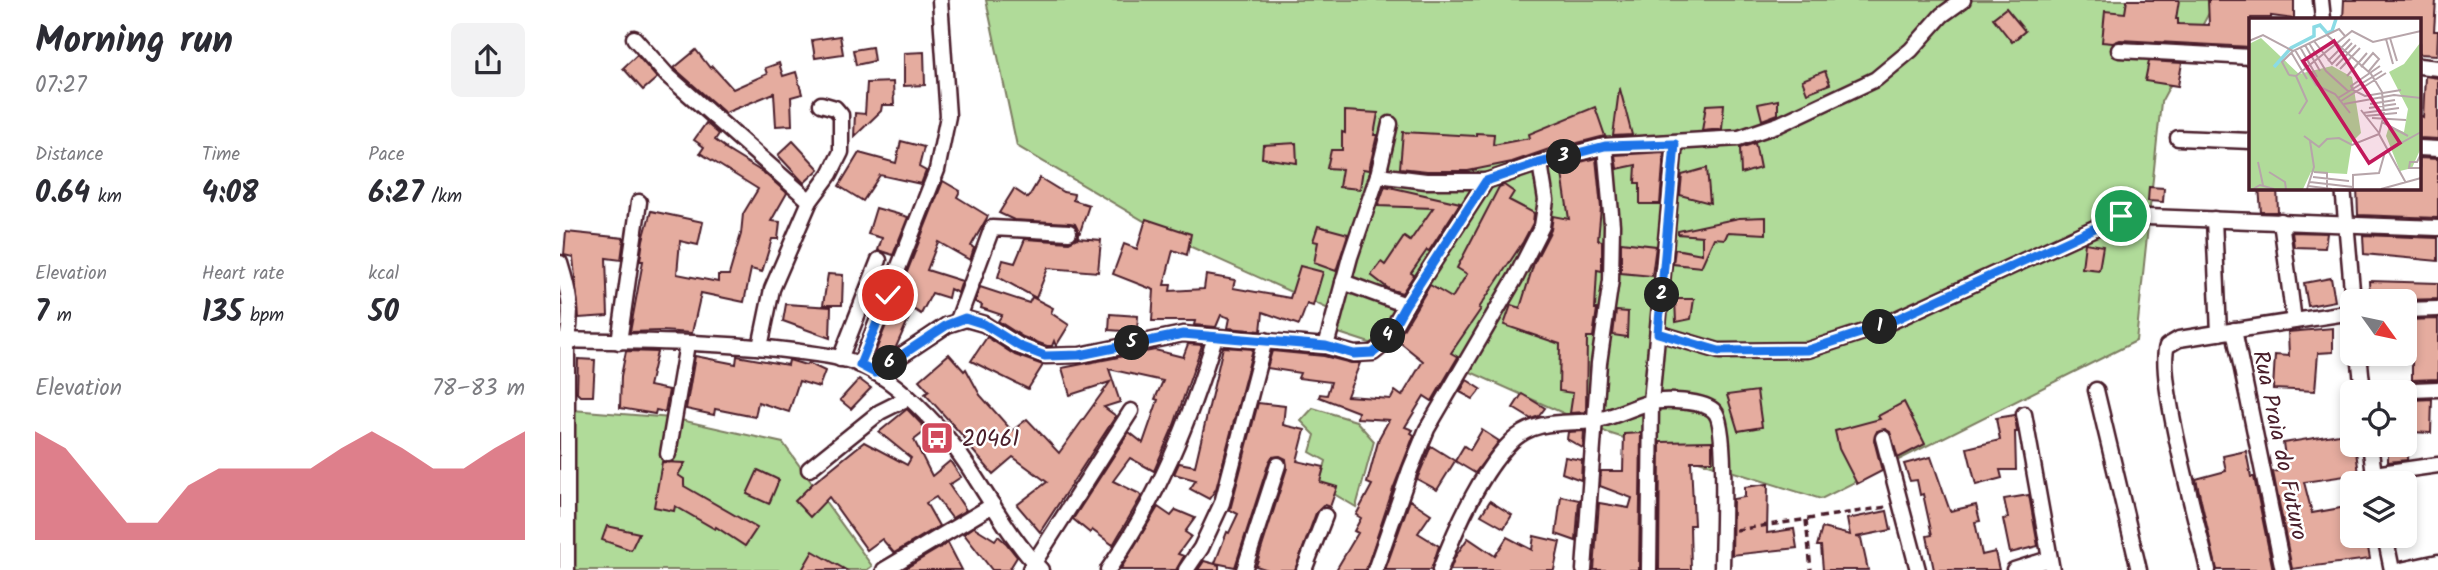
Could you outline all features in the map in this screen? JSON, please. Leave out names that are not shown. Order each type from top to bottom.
[{"type":"street","points":[[860,365],[937,170],[948,116],[940,0]]},
{"type":"street","points":[[1378,175],[1426,181],[1486,181],[1539,163],[1605,146],[1675,144],[1739,138],[1780,124],[1876,79],[1912,50],[1942,15],[1963,0]]},
{"type":"street","points":[[2321,0],[2323,18]]},
{"type":"street","points":[[635,38],[667,75],[810,201]]},
{"type":"street","points":[[2119,50],[2249,57]]},
{"type":"street","points":[[2420,66],[2438,68]]},
{"type":"street","points":[[760,347],[772,289],[810,201],[830,174],[841,152],[841,115],[835,108],[821,104]]},
{"type":"street","points":[[1326,346],[1343,282],[1378,175],[1390,124]]},
{"type":"street","points":[[2178,138],[2249,141]]},
{"type":"street","points":[[1648,570],[1651,402],[1675,144]]},
{"type":"street","points":[[1584,570],[1598,363],[1611,281],[1612,225],[1605,146]]},
{"type":"street","points":[[2420,148],[2438,149]]},
{"type":"street","points":[[1375,570],[1427,429],[1516,277],[1542,226],[1546,200],[1539,163]]},
{"type":"street","points":[[875,373],[947,325],[965,318],[978,322],[1019,346],[1045,356],[1080,355],[1183,334],[1326,346],[1354,354],[1373,353],[1383,345],[1406,304],[1486,181]]},
{"type":"street","points":[[2343,189],[2352,289]]},
{"type":"street","points":[[619,342],[639,202]]},
{"type":"street","points":[[1658,333],[1719,351],[1808,350],[1879,327],[2121,216],[2438,228]]},
{"type":"street","name":"Rua Praia do Futuro","points":[[2214,219],[2227,331],[2283,570]]},
{"type":"street","points":[[2281,221],[2294,321]]},
{"type":"street","points":[[958,320],[992,228],[1069,232]]},
{"type":"street","points":[[840,359],[878,260]]},
{"type":"street","points":[[560,263],[570,298],[571,320],[564,340],[567,570]]},
{"type":"street","points":[[1343,282],[1406,304]]},
{"type":"street","points":[[2417,310],[2438,309]]},
{"type":"street","points":[[2208,570],[2175,424],[2165,360],[2167,346],[2179,339],[2340,314]]},
{"type":"street","points":[[1108,570],[1147,509],[1166,470],[1195,401],[1215,337]]},
{"type":"street","points":[[564,340],[760,347],[840,359],[860,365],[908,398],[939,428],[969,467],[1035,568],[1131,411]]},
{"type":"street","points":[[1186,570],[1207,536],[1222,503],[1265,340]]},
{"type":"street","points":[[668,454],[687,344]]},
{"type":"street","points":[[2417,390],[2438,389]]},
{"type":"street","points":[[2096,390],[2138,570]]},
{"type":"street","points":[[809,469],[880,412],[908,398]]},
{"type":"street","points":[[1440,570],[1470,501],[1512,441],[1529,429],[1553,423],[1595,421],[1651,402],[1699,403],[1716,412],[1720,421],[1722,570]]},
{"type":"street","points":[[2014,570],[2050,565],[2024,414]]},
{"type":"street","points":[[1883,438],[1918,570]]},
{"type":"street","points":[[1244,570],[1278,465]]},
{"type":"street","points":[[2409,471],[2438,465]]},
{"type":"street","points":[[884,570],[993,505]]},
{"type":"street","points":[[1304,570],[1325,516]]},
{"type":"street","points":[[2387,548],[2392,570]]},
{"type":"street","points":[[2401,570],[2438,562]]},
{"type":"path","points":[[1723,532],[1901,505]]},
{"type":"path","points":[[1806,520],[1811,570]]},
{"type":"green space","points":[[986,0],[2216,0],[2161,102],[2136,341],[1821,499],[1608,433],[1383,333],[1376,345],[1336,332],[1342,315],[1178,241],[1017,146]]},
{"type":"green space","points":[[1313,408],[1356,421],[1374,441],[1356,507],[1319,485],[1326,461],[1310,452],[1315,435],[1301,421]]},
{"type":"green space","points":[[560,409],[672,418],[783,443],[872,566],[867,570],[560,570]]},
{"type":"building","points":[[2127,0],[2179,0],[2176,19],[2178,24],[2209,25],[2208,0],[2294,0],[2294,18],[2249,18],[2249,47],[2120,40],[2113,43],[2102,42],[2105,11],[2125,13]]},
{"type":"building","points":[[2344,0],[2436,0],[2434,31],[2438,31],[2437,55],[2420,54],[2420,18],[2343,18]]},
{"type":"building","points":[[2006,8],[2025,31],[2012,42],[1993,18]]},
{"type":"building","points":[[840,36],[843,54],[815,58],[812,40]]},
{"type":"building","points":[[872,47],[874,61],[856,65],[853,50]]},
{"type":"building","points":[[696,50],[710,68],[712,66],[733,89],[767,74],[765,68],[779,63],[783,76],[796,72],[802,94],[791,97],[792,125],[776,126],[774,93],[725,113],[674,68]]},
{"type":"building","points":[[924,52],[925,85],[904,86],[904,53]]},
{"type":"building","points":[[637,55],[657,78],[643,90],[623,68]]},
{"type":"building","points":[[2149,61],[2182,63],[2178,86],[2145,81]]},
{"type":"building","points":[[1825,71],[1830,84],[1807,93],[1802,80]]},
{"type":"building","points":[[2425,76],[2438,78],[2438,139],[2420,138],[2420,116],[2423,117]]},
{"type":"building","points":[[893,82],[894,105],[882,105],[881,111],[854,137],[855,113],[865,114],[867,83]]},
{"type":"building","points":[[1620,89],[1632,135],[1613,136]]},
{"type":"building","points":[[1778,100],[1778,114],[1762,120],[1758,104]]},
{"type":"building","points":[[1724,104],[1722,129],[1702,131],[1706,105]]},
{"type":"building","points":[[1595,107],[1605,136],[1558,146],[1512,162],[1468,171],[1400,168],[1403,132],[1476,136],[1476,133],[1494,134],[1493,145],[1530,138],[1529,134]]},
{"type":"building","points":[[1345,111],[1378,113],[1374,135],[1377,135],[1369,170],[1363,169],[1360,189],[1339,187],[1342,169],[1327,168],[1331,150],[1342,150]]},
{"type":"building","points":[[706,123],[719,134],[715,140],[725,149],[764,173],[787,193],[771,221],[780,222],[778,239],[772,239],[762,272],[751,269],[744,302],[701,293],[692,333],[630,332],[643,261],[640,261],[643,240],[651,211],[703,222],[698,245],[680,241],[677,274],[718,282],[718,275],[729,275],[741,234],[743,214],[758,189],[700,153],[704,147],[694,140]]},
{"type":"building","points":[[793,141],[819,169],[804,183],[778,155]]},
{"type":"building","points":[[901,141],[924,147],[919,167],[926,171],[921,184],[880,175],[863,201],[839,186],[859,153],[896,163]]},
{"type":"building","points":[[1296,143],[1297,163],[1262,158],[1263,145]]},
{"type":"building","points":[[1755,143],[1760,168],[1741,174],[1740,148]]},
{"type":"building","points":[[1664,152],[1660,204],[1640,204],[1640,183],[1635,183],[1636,165],[1617,169],[1615,155]]},
{"type":"building","points":[[1596,158],[1601,208],[1598,240],[1602,241],[1602,271],[1597,270],[1597,309],[1593,337],[1587,337],[1586,412],[1570,413],[1573,393],[1559,391],[1560,344],[1504,325],[1511,305],[1520,308],[1534,263],[1551,230],[1553,216],[1569,219],[1561,167]]},
{"type":"building","points":[[2420,158],[2438,159],[2438,218],[2358,215],[2357,189],[2420,189]]},
{"type":"building","points":[[1707,168],[1710,203],[1680,195],[1682,175]]},
{"type":"building","points":[[1040,178],[1063,192],[1074,194],[1073,200],[1089,205],[1078,238],[1101,240],[1098,272],[1048,268],[1036,298],[998,277],[1003,260],[1015,263],[1025,239],[1069,242],[1077,238],[1079,232],[1075,224],[1014,220],[999,213],[1014,189],[1028,198]]},
{"type":"building","points":[[943,181],[960,191],[957,197],[988,216],[971,246],[974,248],[970,260],[938,242],[927,270],[962,281],[958,293],[950,289],[948,298],[932,293],[921,314],[913,309],[896,347],[883,356],[875,353]]},
{"type":"building","points":[[1504,185],[1514,192],[1509,200],[1534,213],[1533,223],[1451,353],[1458,357],[1432,401],[1424,396],[1405,427],[1413,430],[1411,433],[1414,435],[1366,570],[1336,570],[1358,533],[1354,531],[1361,518],[1356,515],[1372,485],[1367,483],[1379,438],[1389,420],[1357,418],[1358,412],[1319,397],[1320,394],[1327,395],[1331,382],[1298,378],[1300,373],[1267,368],[1272,351],[1360,363],[1347,396],[1391,399],[1395,391],[1402,396],[1423,361],[1397,340],[1430,285],[1452,298],[1467,274],[1457,268],[1499,187]]},
{"type":"building","points":[[1385,186],[1460,203],[1429,251],[1427,250],[1411,273],[1414,275],[1402,293],[1389,289],[1371,275],[1381,262],[1385,265],[1404,237],[1410,241],[1433,208],[1378,206]]},
{"type":"building","points":[[2149,187],[2164,188],[2163,202],[2148,201]]},
{"type":"building","points":[[2259,189],[2277,189],[2278,212],[2261,212]]},
{"type":"building","points":[[876,208],[908,217],[893,255],[878,250],[882,238],[868,234]]},
{"type":"building","points":[[1766,217],[1766,234],[1728,232],[1725,239],[1714,238],[1701,267],[1673,264],[1675,249],[1702,254],[1702,236],[1678,234],[1678,231],[1739,218]]},
{"type":"building","points":[[1146,219],[1191,234],[1187,255],[1173,250],[1164,285],[1171,285],[1170,291],[1204,289],[1206,275],[1235,280],[1233,288],[1290,298],[1300,266],[1323,272],[1313,306],[1307,304],[1299,325],[1263,312],[1261,331],[1228,328],[1230,318],[1221,315],[1216,327],[1194,325],[1195,321],[1152,321],[1154,290],[1113,274],[1124,244],[1137,249]]},
{"type":"building","points":[[1318,226],[1348,234],[1336,271],[1314,263],[1318,242],[1313,241]]},
{"type":"building","points":[[566,232],[624,238],[621,260],[606,258],[608,316],[579,318],[573,257],[564,255]]},
{"type":"building","points":[[2292,232],[2327,233],[2325,248],[2294,247]]},
{"type":"building","points":[[2363,235],[2438,238],[2438,261],[2364,254]]},
{"type":"building","points":[[1621,242],[1656,246],[1652,276],[1621,273]]},
{"type":"building","points":[[2085,243],[2103,246],[2099,270],[2082,268]]},
{"type":"building","points":[[828,274],[843,275],[842,305],[823,305]]},
{"type":"building","points":[[2331,278],[2335,301],[2308,306],[2304,283]]},
{"type":"building","points":[[2369,281],[2438,283],[2438,299],[2417,300],[2417,289],[2369,289]]},
{"type":"building","points":[[980,287],[1029,303],[1032,297],[1053,308],[1051,313],[1069,325],[1056,346],[1054,341],[1052,346],[1047,346],[1023,337],[998,321],[1002,315],[981,308],[982,305],[975,302]]},
{"type":"building","points":[[1675,299],[1694,299],[1691,319],[1676,322]]},
{"type":"building","points":[[786,304],[831,307],[830,338],[783,321]]},
{"type":"building","points":[[1616,311],[1628,312],[1627,337],[1613,335]]},
{"type":"building","points":[[1110,314],[1138,316],[1137,332],[1109,330]]},
{"type":"building","points":[[2438,319],[2438,379],[2412,380],[2412,366],[2417,366],[2417,320]]},
{"type":"building","points":[[2333,328],[2333,352],[2318,353],[2315,391],[2273,389],[2275,355],[2289,356],[2288,332]]},
{"type":"building","points":[[987,337],[1015,355],[1043,365],[1028,389],[971,361]]},
{"type":"building","points":[[1188,344],[1202,345],[1174,425],[1154,471],[1130,458],[1113,481],[1140,494],[1141,497],[1113,545],[1092,530],[1090,533],[1073,519],[1129,432],[1143,443],[1163,381],[1109,369],[1120,402],[1104,407],[1116,416],[1040,532],[1017,505],[1047,482],[1013,457],[993,474],[925,394],[929,391],[919,380],[949,354],[964,371],[966,369],[980,395],[1012,431],[1027,419],[1059,453],[1110,382],[1070,395],[1062,368],[1155,350],[1183,357]]},
{"type":"building","points":[[1223,347],[1253,349],[1216,489],[1209,499],[1190,489],[1196,480],[1174,474],[1179,463],[1195,466]]},
{"type":"building","points":[[626,351],[657,352],[649,386],[669,390],[665,412],[656,410],[655,414],[620,408],[621,376]]},
{"type":"building","points":[[695,356],[736,364],[737,356],[788,365],[789,360],[806,365],[808,363],[825,371],[819,387],[799,381],[789,412],[758,402],[755,417],[715,409],[714,415],[686,409]]},
{"type":"building","points":[[578,359],[595,360],[593,396],[580,396],[577,393]]},
{"type":"building","points":[[859,379],[871,388],[851,409],[840,400]]},
{"type":"building","points":[[1467,380],[1481,389],[1473,399],[1460,392]]},
{"type":"building","points":[[1757,391],[1762,427],[1738,431],[1727,395]]},
{"type":"building","points":[[1522,394],[1545,408],[1539,416],[1531,419],[1513,408]]},
{"type":"building","points":[[2432,399],[2431,433],[2417,432],[2417,400]]},
{"type":"building","points":[[1904,402],[1925,444],[1898,458],[1890,432],[1885,429],[1877,431],[1874,440],[1882,471],[1857,484],[1839,449],[1835,431],[1880,419],[1878,416]]},
{"type":"building","points":[[1258,403],[1285,406],[1283,425],[1305,430],[1297,461],[1324,467],[1320,482],[1337,487],[1330,507],[1324,505],[1316,513],[1295,570],[1268,570],[1256,566],[1287,468],[1286,459],[1280,456],[1272,457],[1269,462],[1235,567],[1215,563],[1227,532],[1229,533],[1238,514],[1230,510]]},
{"type":"building","points":[[907,409],[927,430],[914,440],[932,476],[950,461],[961,477],[949,485],[966,510],[952,518],[936,497],[926,503],[939,526],[894,553],[882,539],[867,550],[829,497],[810,517],[795,501],[864,442],[907,465],[911,458],[879,432]]},
{"type":"building","points":[[2015,415],[2016,470],[2000,470],[2002,478],[1976,485],[1967,448],[2000,440],[1996,418]]},
{"type":"building","points":[[1482,430],[1499,441],[1475,473],[1455,461],[1464,446],[1470,450]]},
{"type":"building","points":[[1584,431],[1583,448],[1567,439],[1568,432]]},
{"type":"building","points":[[1641,433],[1639,570],[1594,570],[1599,503],[1629,508],[1632,498],[1600,486],[1601,471],[1623,471],[1624,434]]},
{"type":"building","points":[[2340,434],[2340,457],[2357,457],[2359,471],[2340,471],[2340,477],[2304,482],[2312,513],[2340,508],[2340,548],[2368,548],[2370,559],[2292,569],[2273,472],[2287,469],[2283,443]]},
{"type":"building","points":[[1712,441],[1712,461],[1691,461],[1694,525],[1690,525],[1691,570],[1659,570],[1660,442]]},
{"type":"building","points":[[1431,446],[1455,461],[1437,490],[1417,479]]},
{"type":"building","points":[[2246,451],[2273,570],[2217,570],[2196,479],[2226,471],[2223,456]]},
{"type":"building","points":[[1565,457],[1582,460],[1581,480],[1562,473]]},
{"type":"building","points":[[1931,457],[1950,511],[1976,505],[1980,521],[1975,522],[1982,555],[1995,552],[1999,570],[1934,570],[1927,536],[1932,535],[1923,494],[1920,495],[1917,480],[1910,481],[1904,464]]},
{"type":"building","points":[[2388,457],[2407,457],[2407,460],[2388,462]]},
{"type":"building","points":[[662,462],[685,463],[678,475],[684,479],[684,486],[757,528],[745,546],[716,527],[715,529],[675,506],[674,511],[654,507]]},
{"type":"building","points":[[758,470],[779,480],[769,504],[747,494]]},
{"type":"building","points":[[1768,484],[1767,533],[1794,529],[1797,548],[1732,555],[1733,499],[1745,497],[1745,487]]},
{"type":"building","points":[[2029,495],[2038,546],[2010,553],[2003,519],[2008,518],[2004,499]]},
{"type":"building","points":[[1561,496],[1579,500],[1576,541],[1556,534]]},
{"type":"building","points":[[1410,500],[1431,514],[1418,533],[1439,546],[1431,570],[1385,570]]},
{"type":"building","points":[[1490,501],[1512,515],[1504,528],[1481,515]]},
{"type":"building","points":[[1158,507],[1171,516],[1176,510],[1195,518],[1185,532],[1191,536],[1178,554],[1184,556],[1176,570],[1120,570]]},
{"type":"building","points":[[1887,511],[1891,530],[1856,537],[1861,538],[1868,570],[1823,570],[1821,546],[1817,546],[1822,528],[1850,535],[1847,519]]},
{"type":"building","points":[[607,526],[639,533],[631,550],[602,540]]},
{"type":"building","points":[[974,527],[995,540],[998,536],[1006,543],[1017,557],[1009,570],[992,570],[964,534]]},
{"type":"building","points":[[1534,536],[1560,542],[1554,570],[1450,570],[1468,538],[1495,556],[1507,537],[1532,550]]},
{"type":"building","points":[[948,543],[962,570],[906,568]]},
{"type":"building","points":[[813,551],[846,570],[802,570]]},
{"type":"building","points":[[1204,561],[1219,565],[1219,570],[1198,570]]},
{"type":"place","name":"20461","points":[[937,438]]},
{"type":"route","points":[[888,295],[860,365],[875,373],[947,325],[965,318],[984,324],[1019,346],[1045,356],[1080,355],[1183,334],[1326,346],[1354,354],[1373,353],[1383,345],[1406,304],[1486,181],[1539,163],[1605,146],[1675,144],[1658,333],[1719,351],[1808,350],[1879,327],[2121,216]]}]
